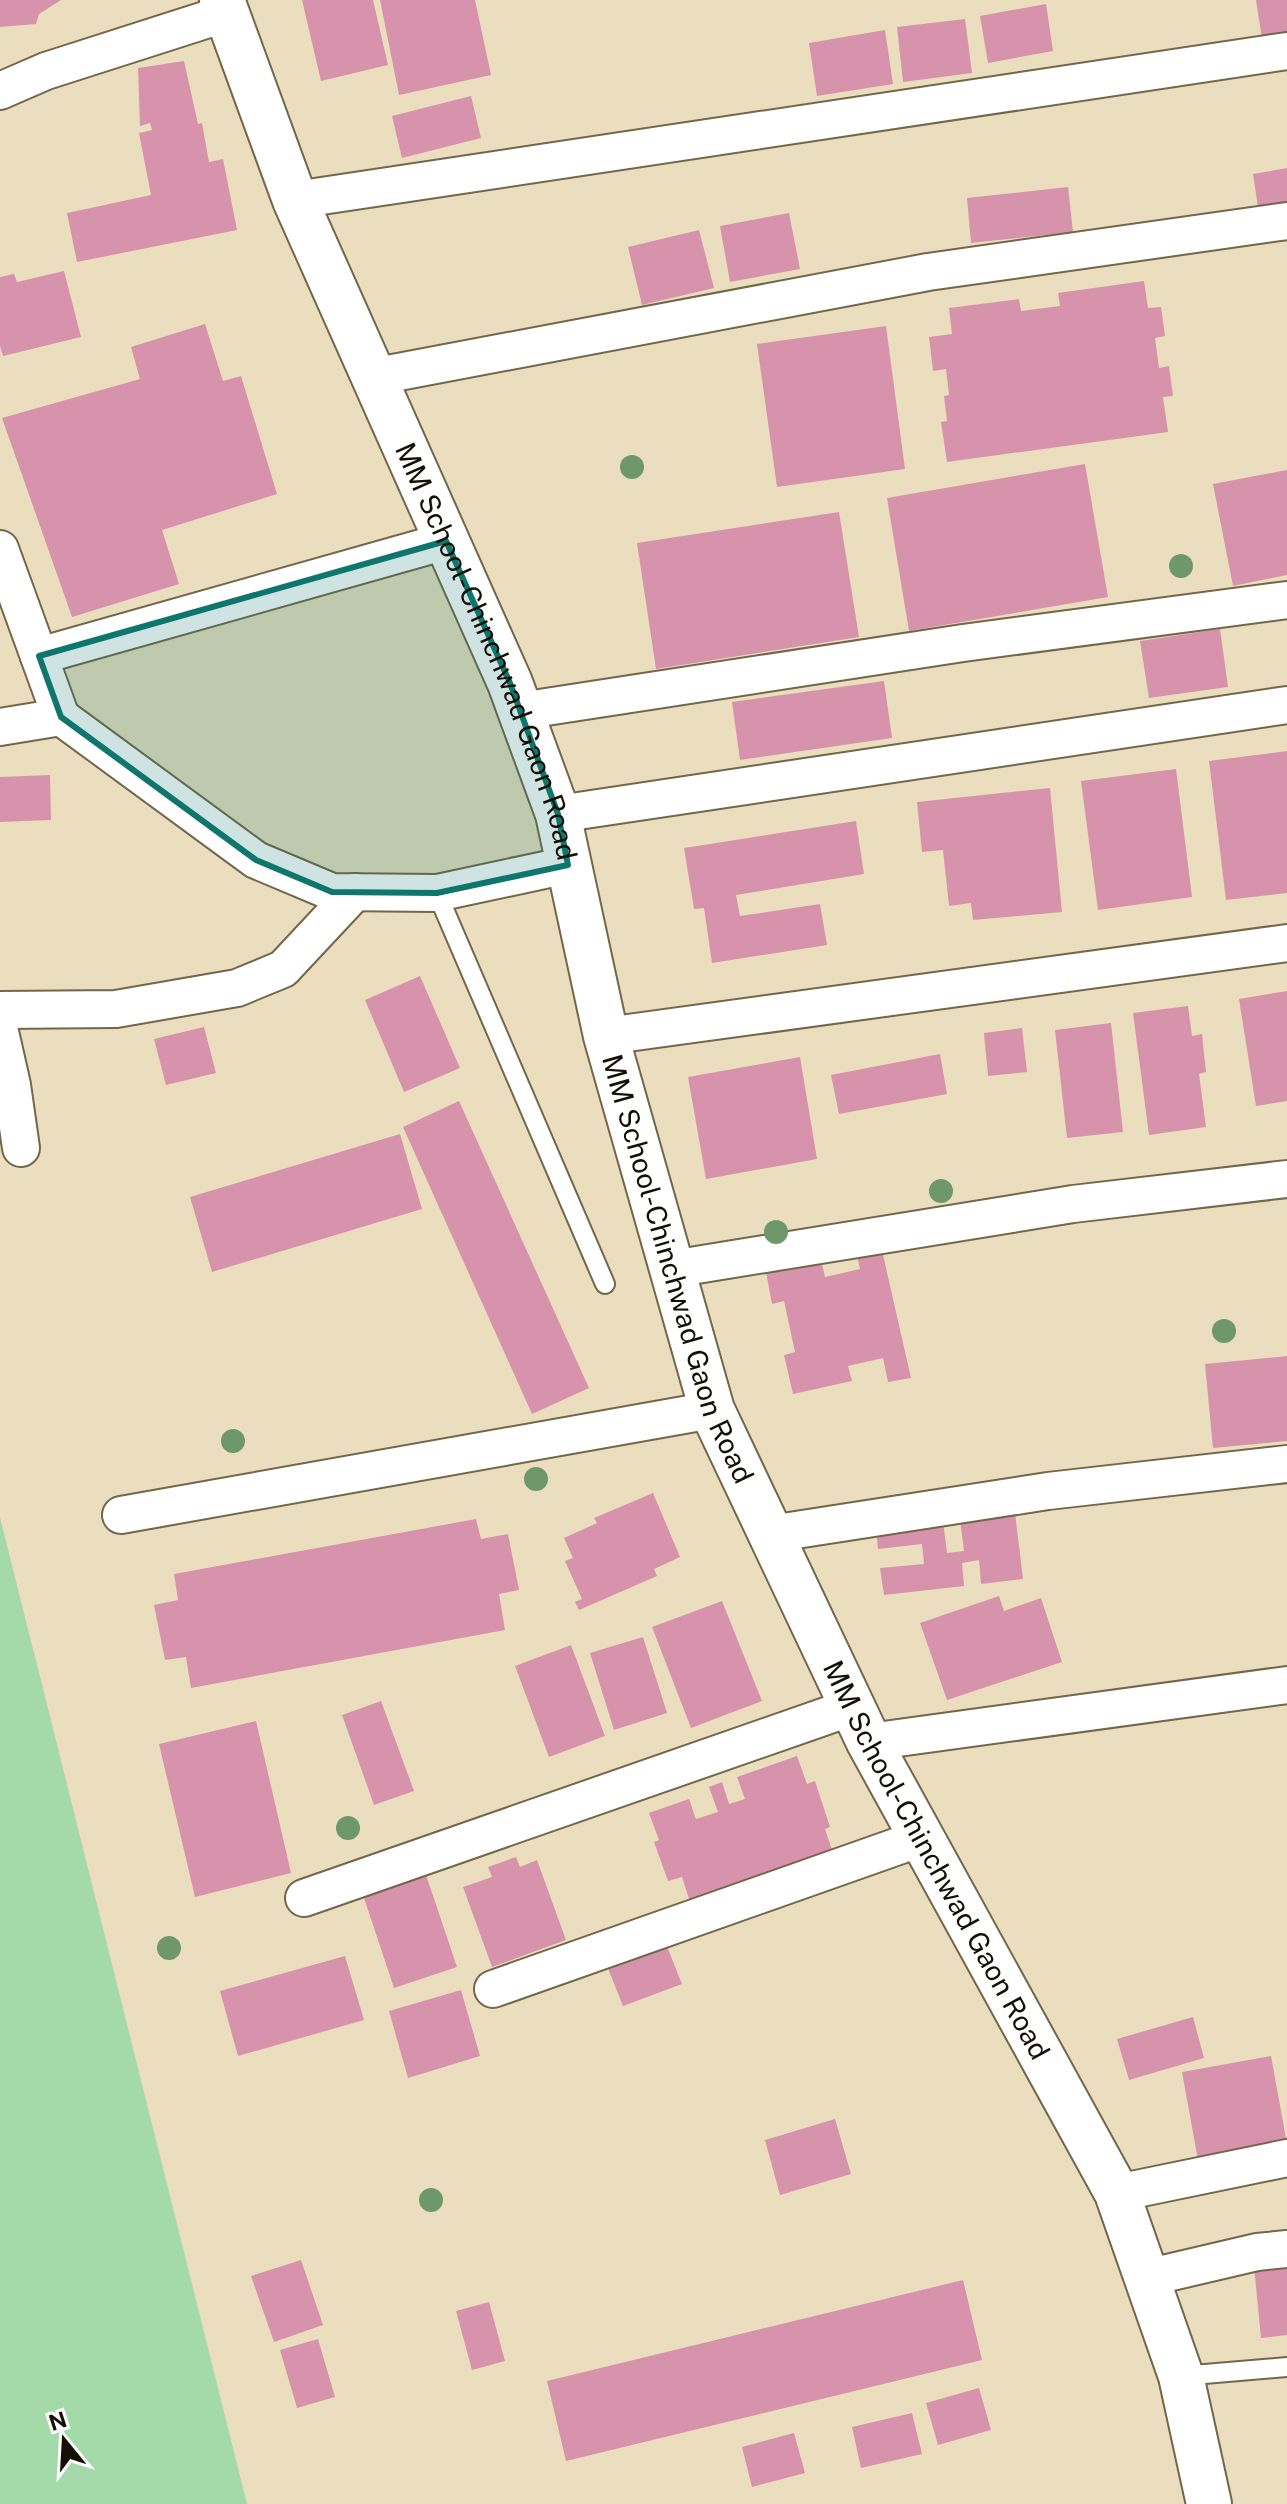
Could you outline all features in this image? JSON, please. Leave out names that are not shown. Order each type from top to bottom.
[{"type":"main road","name":"MM School-Chinchwad Gaon Road","points":[[224,6],[295,200],[510,683],[558,814],[606,1036],[712,1410],[860,1724],[1117,2193],[1181,2376],[1209,2504]]},
{"type":"street","points":[[0,91],[224,6]]},
{"type":"street","points":[[295,200],[1287,51]]},
{"type":"street","points":[[372,377],[928,272],[1287,221]]},
{"type":"street","points":[[39,656],[446,541]]},
{"type":"street","points":[[0,549],[61,717],[256,860],[332,892],[437,893],[568,865]]},
{"type":"street","points":[[520,711],[963,643],[1287,600]]},
{"type":"street","points":[[558,814],[1287,705]]},
{"type":"street","points":[[0,727],[61,717]]},
{"type":"street","points":[[0,1010],[116,1009],[237,988],[283,969],[355,892]]},
{"type":"street","points":[[606,1036],[1287,943]]},
{"type":"street","points":[[0,1032],[21,1148]]},
{"type":"street","points":[[672,1269],[1073,1204],[1287,1179]]},
{"type":"street","points":[[121,1515],[712,1410]]},
{"type":"street","points":[[770,1534],[1048,1491],[1287,1464]]},
{"type":"street","points":[[304,1898],[860,1724],[1287,1685]]},
{"type":"street","points":[[493,1989],[921,1838]]},
{"type":"street","points":[[1117,2193],[1287,2158]]},
{"type":"street","points":[[1146,2278],[1257,2252],[1287,2249]]},
{"type":"lane","points":[[437,893],[605,1284]]},
{"type":"lane","points":[[1181,2376],[1287,2367]]},
{"type":"highlighted area","points":[[446,541],[510,683],[558,814],[568,865],[437,893],[332,892],[256,860],[61,717],[39,656]]},
{"type":"green space","points":[[0,1517],[247,2504],[0,2504]]},
{"type":"building","points":[[0,0],[61,0],[39,14],[36,24],[0,27]]},
{"type":"building","points":[[302,0],[373,0],[388,65],[321,81]]},
{"type":"building","points":[[380,0],[475,0],[491,75],[399,95]]},
{"type":"building","points":[[1256,0],[1287,0],[1287,35],[1262,39]]},
{"type":"building","points":[[1046,4],[1053,51],[988,63],[980,16]]},
{"type":"building","points":[[965,19],[972,73],[903,82],[897,27]]},
{"type":"building","points":[[885,30],[893,84],[817,96],[809,43]]},
{"type":"building","points":[[184,61],[198,124],[202,123],[209,162],[223,159],[237,230],[77,262],[67,213],[151,195],[139,133],[152,130],[150,123],[140,126],[138,68]]},
{"type":"building","points":[[471,96],[481,138],[402,158],[392,116]]},
{"type":"building","points":[[1287,168],[1287,210],[1259,214],[1253,174]]},
{"type":"building","points":[[1068,187],[1073,232],[971,243],[967,198]]},
{"type":"building","points":[[789,213],[800,269],[730,282],[720,226]]},
{"type":"building","points":[[699,230],[714,288],[642,305],[628,247]]},
{"type":"building","points":[[64,271],[81,337],[3,356],[0,346],[0,277],[14,274],[17,282]]},
{"type":"building","points":[[1144,281],[1148,308],[1161,307],[1165,336],[1155,338],[1159,368],[1169,366],[1173,396],[1163,397],[1168,432],[947,462],[941,422],[947,421],[944,396],[949,395],[946,369],[933,371],[929,337],[952,334],[949,308],[1019,299],[1021,311],[1060,306],[1058,293]]},
{"type":"building","points":[[205,324],[223,381],[241,376],[277,494],[162,530],[179,584],[72,617],[2,418],[140,379],[131,347]]},
{"type":"building","points":[[886,326],[905,469],[777,487],[757,344]]},
{"type":"building","points":[[1085,464],[1108,597],[909,631],[887,498]]},
{"type":"building","points":[[1287,470],[1287,575],[1233,586],[1213,484]]},
{"type":"building","points":[[839,512],[859,637],[656,669],[637,543]]},
{"type":"building","points":[[1220,629],[1228,687],[1149,698],[1140,641]]},
{"type":"building","points":[[884,681],[892,738],[740,760],[732,702]]},
{"type":"building","points":[[1287,751],[1287,893],[1226,900],[1209,761]]},
{"type":"building","points":[[1176,769],[1192,897],[1098,910],[1081,781]]},
{"type":"building","points":[[50,775],[51,820],[0,822],[0,777]]},
{"type":"building","points":[[1050,788],[1062,912],[973,920],[971,903],[949,906],[943,850],[922,852],[917,802]]},
{"type":"building","points":[[856,821],[864,874],[736,895],[740,916],[820,904],[827,945],[712,963],[704,908],[694,909],[684,848]]},
{"type":"building","points":[[420,976],[460,1068],[404,1092],[365,1000]]},
{"type":"building","points":[[1287,991],[1287,1101],[1256,1106],[1239,999]]},
{"type":"building","points":[[1188,1006],[1192,1036],[1202,1034],[1206,1072],[1199,1074],[1206,1127],[1149,1135],[1133,1013]]},
{"type":"building","points":[[1111,1023],[1123,1132],[1067,1138],[1055,1030]]},
{"type":"building","points":[[204,1027],[216,1073],[166,1085],[154,1039]]},
{"type":"building","points":[[1022,1028],[1027,1072],[988,1076],[984,1033]]},
{"type":"building","points":[[940,1054],[947,1094],[839,1114],[831,1075]]},
{"type":"building","points":[[800,1057],[817,1159],[706,1179],[688,1077]]},
{"type":"building","points":[[459,1101],[589,1388],[532,1414],[403,1127]]},
{"type":"building","points":[[400,1134],[422,1209],[212,1272],[190,1197]]},
{"type":"building","points":[[881,1246],[911,1378],[888,1382],[883,1358],[848,1366],[852,1381],[793,1394],[784,1355],[795,1352],[784,1301],[772,1304],[766,1272],[821,1260],[825,1277],[860,1269],[856,1251]]},
{"type":"building","points":[[1287,1356],[1287,1441],[1213,1448],[1205,1364]]},
{"type":"building","points":[[653,1493],[680,1557],[654,1569],[657,1576],[579,1610],[575,1602],[582,1599],[565,1561],[573,1558],[564,1538],[597,1523],[594,1518]]},
{"type":"building","points":[[1015,1513],[1023,1579],[981,1584],[979,1560],[962,1563],[964,1586],[884,1595],[880,1568],[924,1564],[922,1544],[878,1549],[876,1529],[943,1521],[947,1553],[964,1551],[960,1519]]},
{"type":"building","points":[[476,1519],[481,1539],[508,1534],[519,1590],[499,1594],[505,1630],[191,1688],[186,1657],[165,1660],[154,1605],[178,1600],[174,1574]]},
{"type":"building","points":[[999,1596],[1004,1611],[1041,1598],[1062,1662],[947,1700],[920,1623]]},
{"type":"building","points":[[722,1601],[762,1701],[691,1728],[652,1627]]},
{"type":"building","points":[[643,1637],[667,1713],[614,1730],[590,1653]]},
{"type":"building","points":[[571,1645],[605,1736],[549,1757],[515,1666]]},
{"type":"building","points":[[381,1701],[414,1791],[374,1805],[342,1715]]},
{"type":"building","points":[[256,1721],[291,1873],[195,1897],[159,1744]]},
{"type":"building","points":[[797,1756],[807,1784],[815,1781],[830,1827],[825,1829],[835,1859],[692,1908],[682,1877],[668,1881],[654,1842],[659,1840],[649,1813],[689,1799],[696,1819],[718,1812],[709,1787],[722,1782],[729,1804],[745,1799],[737,1777]]},
{"type":"building","points":[[516,1857],[520,1867],[537,1860],[566,1940],[492,1967],[463,1887],[492,1877],[488,1867]]},
{"type":"building","points":[[425,1872],[457,1967],[394,1988],[362,1892]]},
{"type":"building","points":[[664,1939],[682,1984],[623,2006],[605,1961]]},
{"type":"building","points":[[345,1956],[364,2020],[238,2056],[220,1991]]},
{"type":"building","points":[[461,1990],[480,2056],[408,2078],[389,2011]]},
{"type":"building","points":[[1193,2017],[1204,2058],[1129,2080],[1117,2039]]},
{"type":"building","points":[[1271,2056],[1287,2144],[1198,2160],[1182,2072]]},
{"type":"building","points":[[835,2119],[851,2174],[780,2195],[765,2140]]},
{"type":"building","points":[[301,2260],[323,2325],[274,2342],[251,2276]]},
{"type":"building","points":[[1287,2263],[1287,2335],[1261,2338],[1254,2266]]},
{"type":"building","points":[[963,2280],[982,2360],[566,2461],[547,2381]]},
{"type":"building","points":[[489,2302],[505,2361],[472,2370],[456,2311]]},
{"type":"building","points":[[318,2339],[335,2397],[297,2408],[280,2350]]},
{"type":"building","points":[[979,2388],[991,2430],[938,2445],[926,2403]]},
{"type":"building","points":[[912,2413],[922,2454],[861,2468],[852,2427]]},
{"type":"building","points":[[794,2433],[805,2473],[752,2487],[742,2447]]}]
